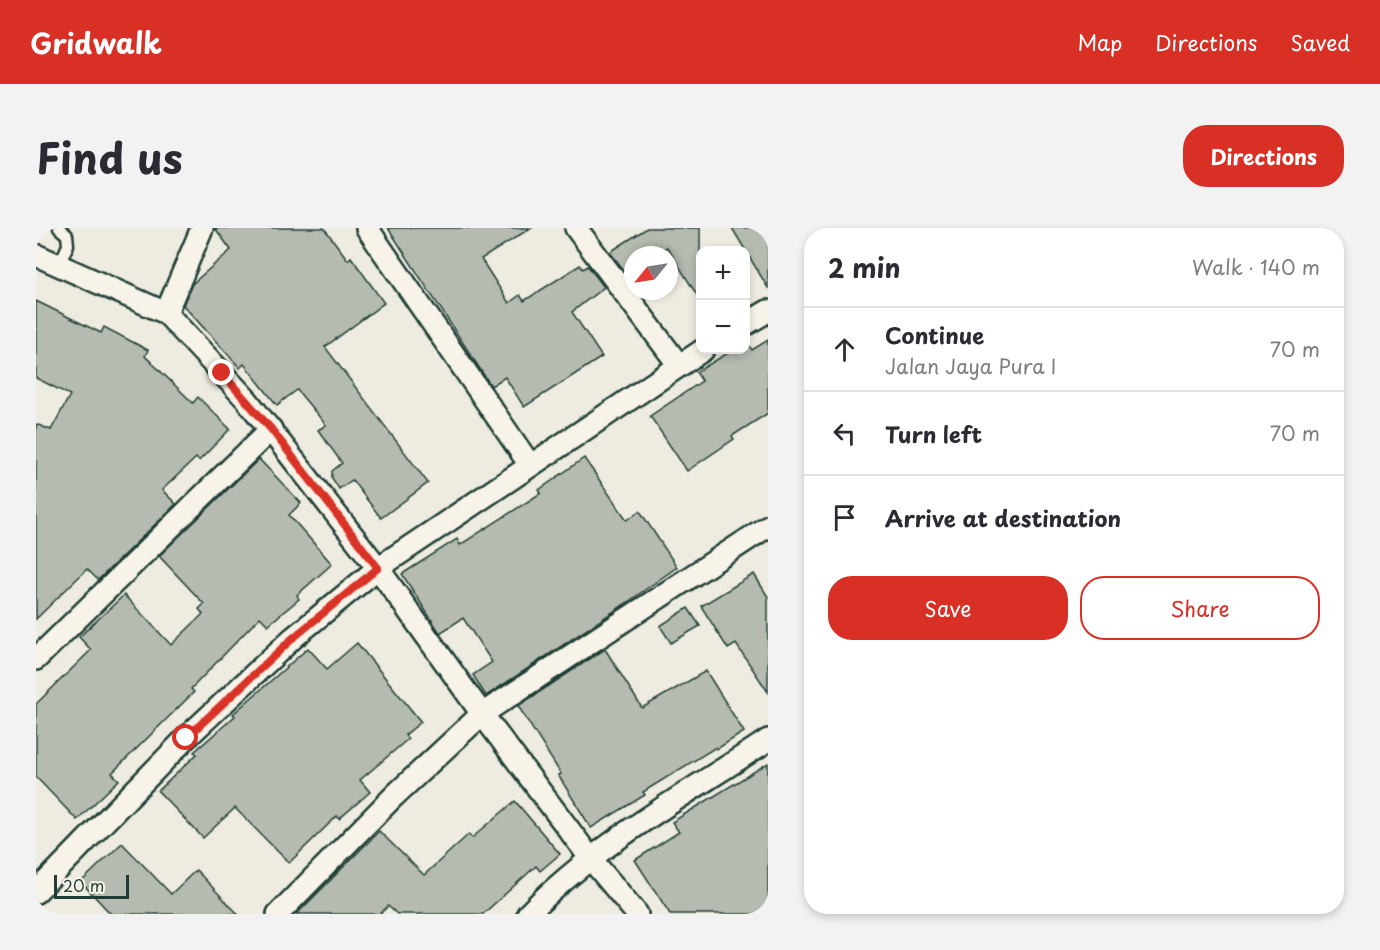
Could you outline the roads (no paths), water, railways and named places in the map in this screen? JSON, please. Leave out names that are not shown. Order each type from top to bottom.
[{"type":"street","points":[[166,313],[202,228]]},
{"type":"street","points":[[367,228],[530,465]]},
{"type":"street","points":[[576,228],[678,364]]},
{"type":"street","points":[[36,255],[166,313],[271,429],[378,568],[482,714],[591,858],[637,914]]},
{"type":"street","points":[[750,322],[768,311]]},
{"type":"street","points":[[36,892],[186,738],[293,638],[378,568],[696,354]]},
{"type":"street","points":[[36,659],[271,429]]},
{"type":"street","points":[[278,914],[394,796],[482,714],[768,526]]},
{"type":"street","points":[[528,914],[591,858],[768,740]]},
{"type":"lane","points":[[58,265],[68,245],[67,235],[59,228]]}]
